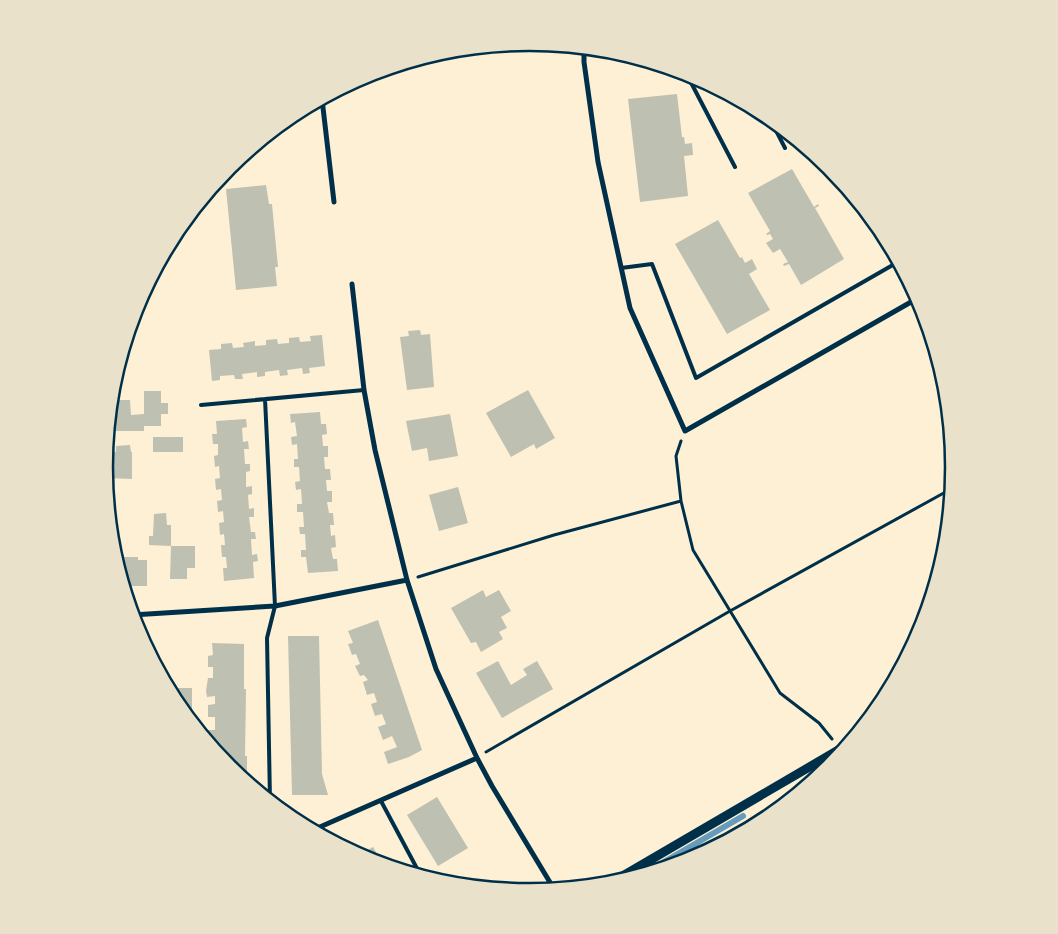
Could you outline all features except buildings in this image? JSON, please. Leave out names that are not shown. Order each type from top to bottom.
[{"type":"street","points":[[584,55],[598,162],[630,308],[685,431],[910,302]]},
{"type":"street","points":[[323,106],[334,202]]},
{"type":"street","points":[[352,284],[364,390],[375,450],[407,580],[436,669],[477,758],[550,882]]},
{"type":"street","points":[[140,614],[275,606],[407,580]]},
{"type":"street","points":[[321,827],[477,758]]},
{"type":"street","points":[[634,870],[824,760]]},
{"type":"lane","points":[[692,85],[734,167]]},
{"type":"lane","points":[[778,134],[785,148]]},
{"type":"lane","points":[[621,268],[652,264],[696,378],[892,265]]},
{"type":"lane","points":[[201,406],[364,390]]},
{"type":"lane","points":[[265,399],[275,606],[267,638],[270,792]]},
{"type":"lane","points":[[380,801],[416,868]]},
{"type":"path","points":[[685,431],[676,456],[681,501],[693,550],[780,693],[819,723],[839,744]]},
{"type":"path","points":[[477,758],[730,612],[944,493]]},
{"type":"path","points":[[407,580],[554,535],[681,501]]},
{"type":"waterway","points":[[671,858],[743,816]]}]
